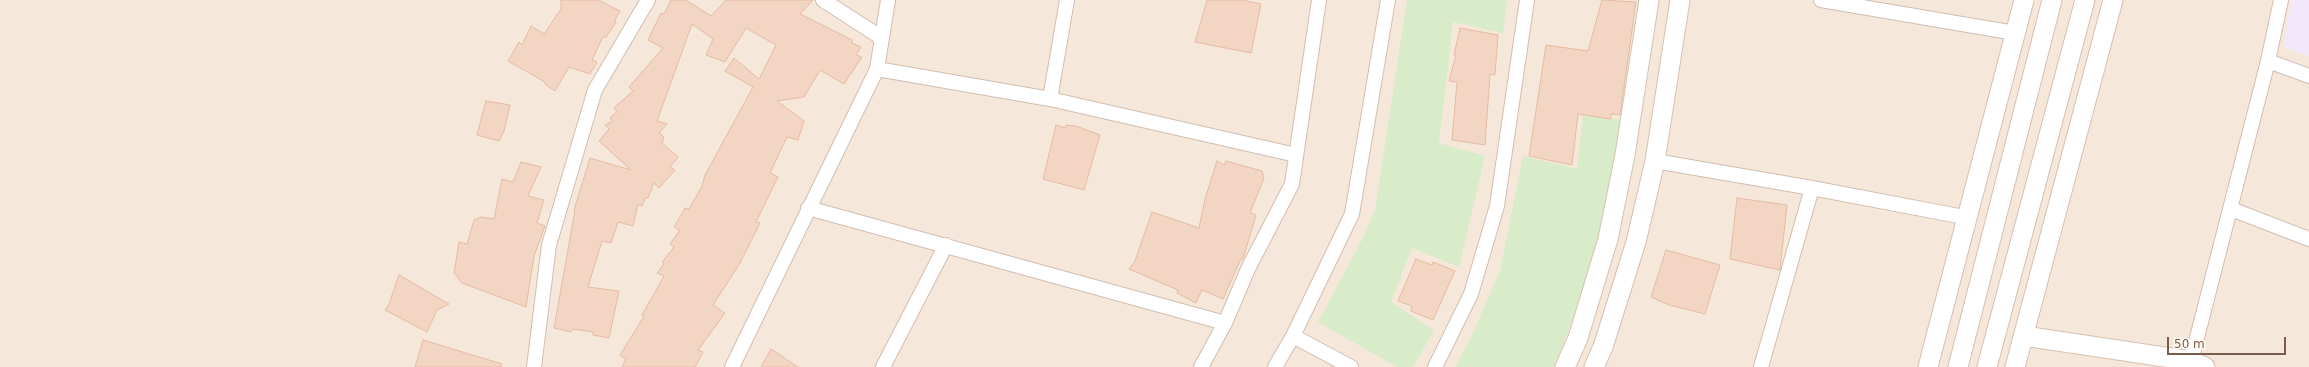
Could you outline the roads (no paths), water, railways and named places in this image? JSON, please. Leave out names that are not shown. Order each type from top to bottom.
[{"type":"street","points":[[534,367],[549,245],[595,90],[648,0]]},
{"type":"street","points":[[823,0],[882,38]]},
{"type":"street","points":[[732,367],[808,208],[877,69],[888,0]]},
{"type":"street","points":[[1050,99],[1067,0]]},
{"type":"street","points":[[1201,367],[1225,324],[1248,268],[1292,184],[1319,0]]},
{"type":"street","points":[[1275,367],[1293,336],[1352,214],[1388,0]]},
{"type":"street","points":[[1435,367],[1471,294],[1497,206],[1527,0]]},
{"type":"street","points":[[1565,367],[1578,338],[1608,239],[1624,155],[1649,0]]},
{"type":"street","points":[[1594,367],[1603,347],[1636,242],[1655,161],[1680,0]]},
{"type":"street","points":[[1821,0],[2015,34]]},
{"type":"street","points":[[1928,367],[1969,218],[2024,0]]},
{"type":"street","points":[[1958,367],[2052,0]]},
{"type":"street","points":[[1987,367],[2085,0]]},
{"type":"street","points":[[2015,367],[2113,0]]},
{"type":"street","points":[[2024,336],[2198,364],[2230,208],[2268,61],[2281,0]]},
{"type":"street","points":[[2268,61],[2309,76]]},
{"type":"street","points":[[877,69],[1050,99],[1296,156]]},
{"type":"street","points":[[1655,161],[1812,188],[1969,218]]},
{"type":"street","points":[[1761,367],[1812,188]]},
{"type":"street","points":[[808,208],[946,245],[1225,324]]},
{"type":"street","points":[[2230,208],[2309,239]]},
{"type":"street","points":[[883,367],[946,245]]},
{"type":"street","points":[[1293,336],[1350,367]]}]
